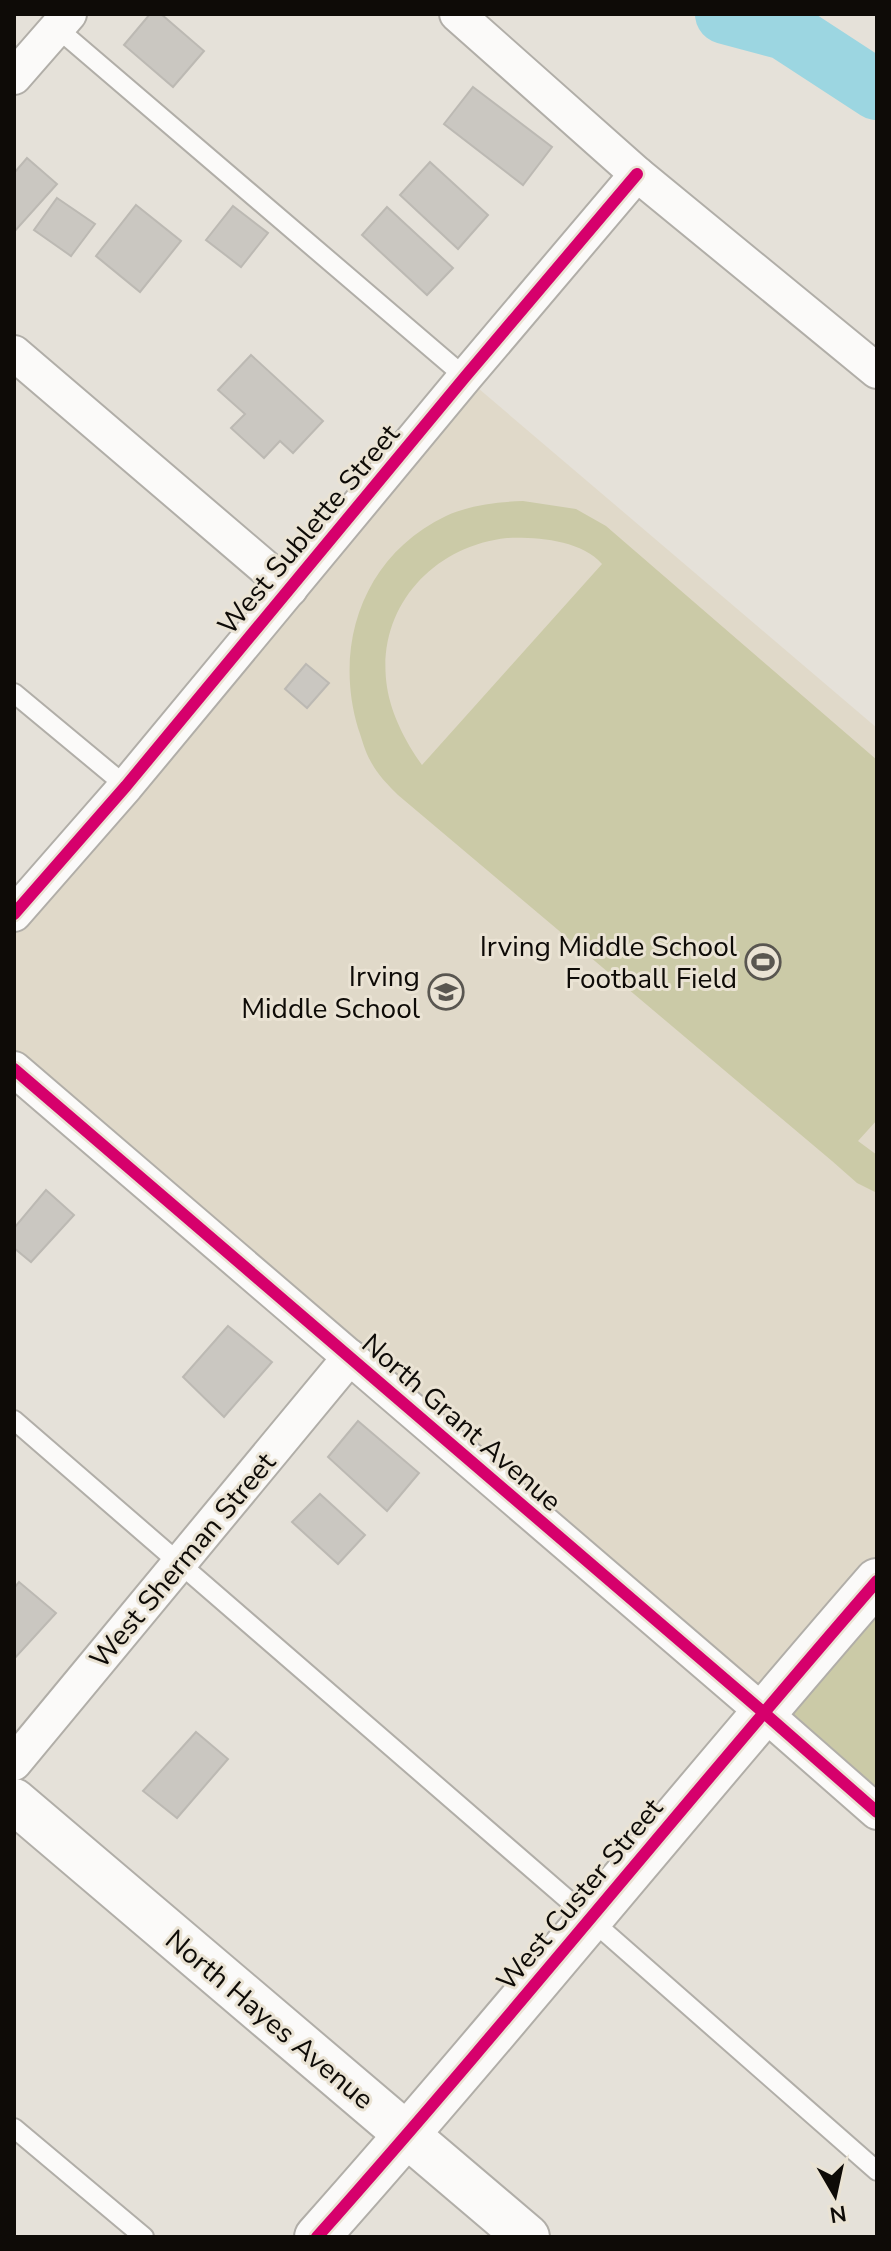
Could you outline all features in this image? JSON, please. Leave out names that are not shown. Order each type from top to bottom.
[{"type":"street","points":[[457,14],[637,174],[877,371]]},
{"type":"street","points":[[14,77],[63,21]]},
{"type":"street","name":"West Sublette Street","points":[[14,914],[126,786],[637,174]]},
{"type":"street","points":[[14,353],[290,589]]},
{"type":"street","name":"North Grant Avenue","points":[[14,1069],[877,1812]]},
{"type":"street","name":"West Sherman Street","points":[[14,1763],[350,1357]]},
{"type":"street","name":"West Custer Street","points":[[317,2237],[877,1581]]},
{"type":"street","name":"North Hayes Avenue","points":[[14,1801],[527,2237]]},
{"type":"lane","points":[[63,21],[465,377]]},
{"type":"lane","points":[[14,693],[126,786]]},
{"type":"lane","points":[[14,1420],[877,2171]]},
{"type":"lane","points":[[14,2128],[144,2237]]},
{"type":"shaded area","name":"Irving Middle School","points":[[465,377],[877,728],[877,1581],[763,1712],[14,1069],[14,914]]},
{"type":"green space","name":"Irving Middle School Football Field","points":[[523,501],[576,509],[606,526],[877,760],[877,1120],[858,1141],[877,1155],[877,1193],[857,1183],[398,795],[380,776],[369,758],[351,696],[350,665],[353,634],[362,605],[376,578],[394,554],[418,533],[446,516],[494,503]],"holes":[[[519,538],[545,539],[571,545],[602,564],[422,765],[400,728],[387,687],[386,659],[390,632],[400,608],[414,586],[433,568],[455,554],[480,544]]]},
{"type":"green space","points":[[877,1581],[877,1812],[764,1710]]},
{"type":"building","points":[[150,14],[161,14],[204,51],[173,87],[124,45]]},
{"type":"building","points":[[473,87],[552,147],[523,185],[444,124]]},
{"type":"building","points":[[27,158],[57,184],[14,232],[14,173]]},
{"type":"building","points":[[430,162],[488,215],[458,249],[400,195]]},
{"type":"building","points":[[57,198],[95,224],[71,256],[34,230]]},
{"type":"building","points":[[136,205],[181,241],[140,292],[96,256]]},
{"type":"building","points":[[233,206],[268,233],[241,267],[206,240]]},
{"type":"building","points":[[387,207],[453,268],[427,295],[362,235]]},
{"type":"building","points":[[251,355],[323,421],[293,453],[280,441],[264,458],[231,428],[245,414],[218,390]]},
{"type":"building","points":[[306,664],[329,683],[307,708],[285,689]]},
{"type":"building","points":[[46,1190],[74,1215],[31,1262],[14,1248],[14,1228]]},
{"type":"building","points":[[228,1326],[272,1362],[224,1417],[183,1377]]},
{"type":"building","points":[[358,1421],[419,1473],[387,1511],[328,1457]]},
{"type":"building","points":[[320,1494],[365,1535],[338,1564],[292,1522]]},
{"type":"building","points":[[19,1582],[56,1613],[14,1659],[14,1588]]},
{"type":"building","points":[[196,1732],[228,1759],[177,1818],[143,1791]]},
{"type":"waterway","points":[[725,14],[785,30],[877,90]]},
{"type":"cycle path","points":[[14,914],[126,786],[637,174]]},
{"type":"cycle path","points":[[14,1069],[877,1812]]},
{"type":"cycle path","points":[[317,2237],[877,1581]]},
{"type":"place","name":"Irving Middle School Football Field","points":[[763,962]]},
{"type":"place","name":"Irving Middle School","points":[[446,992]]}]
